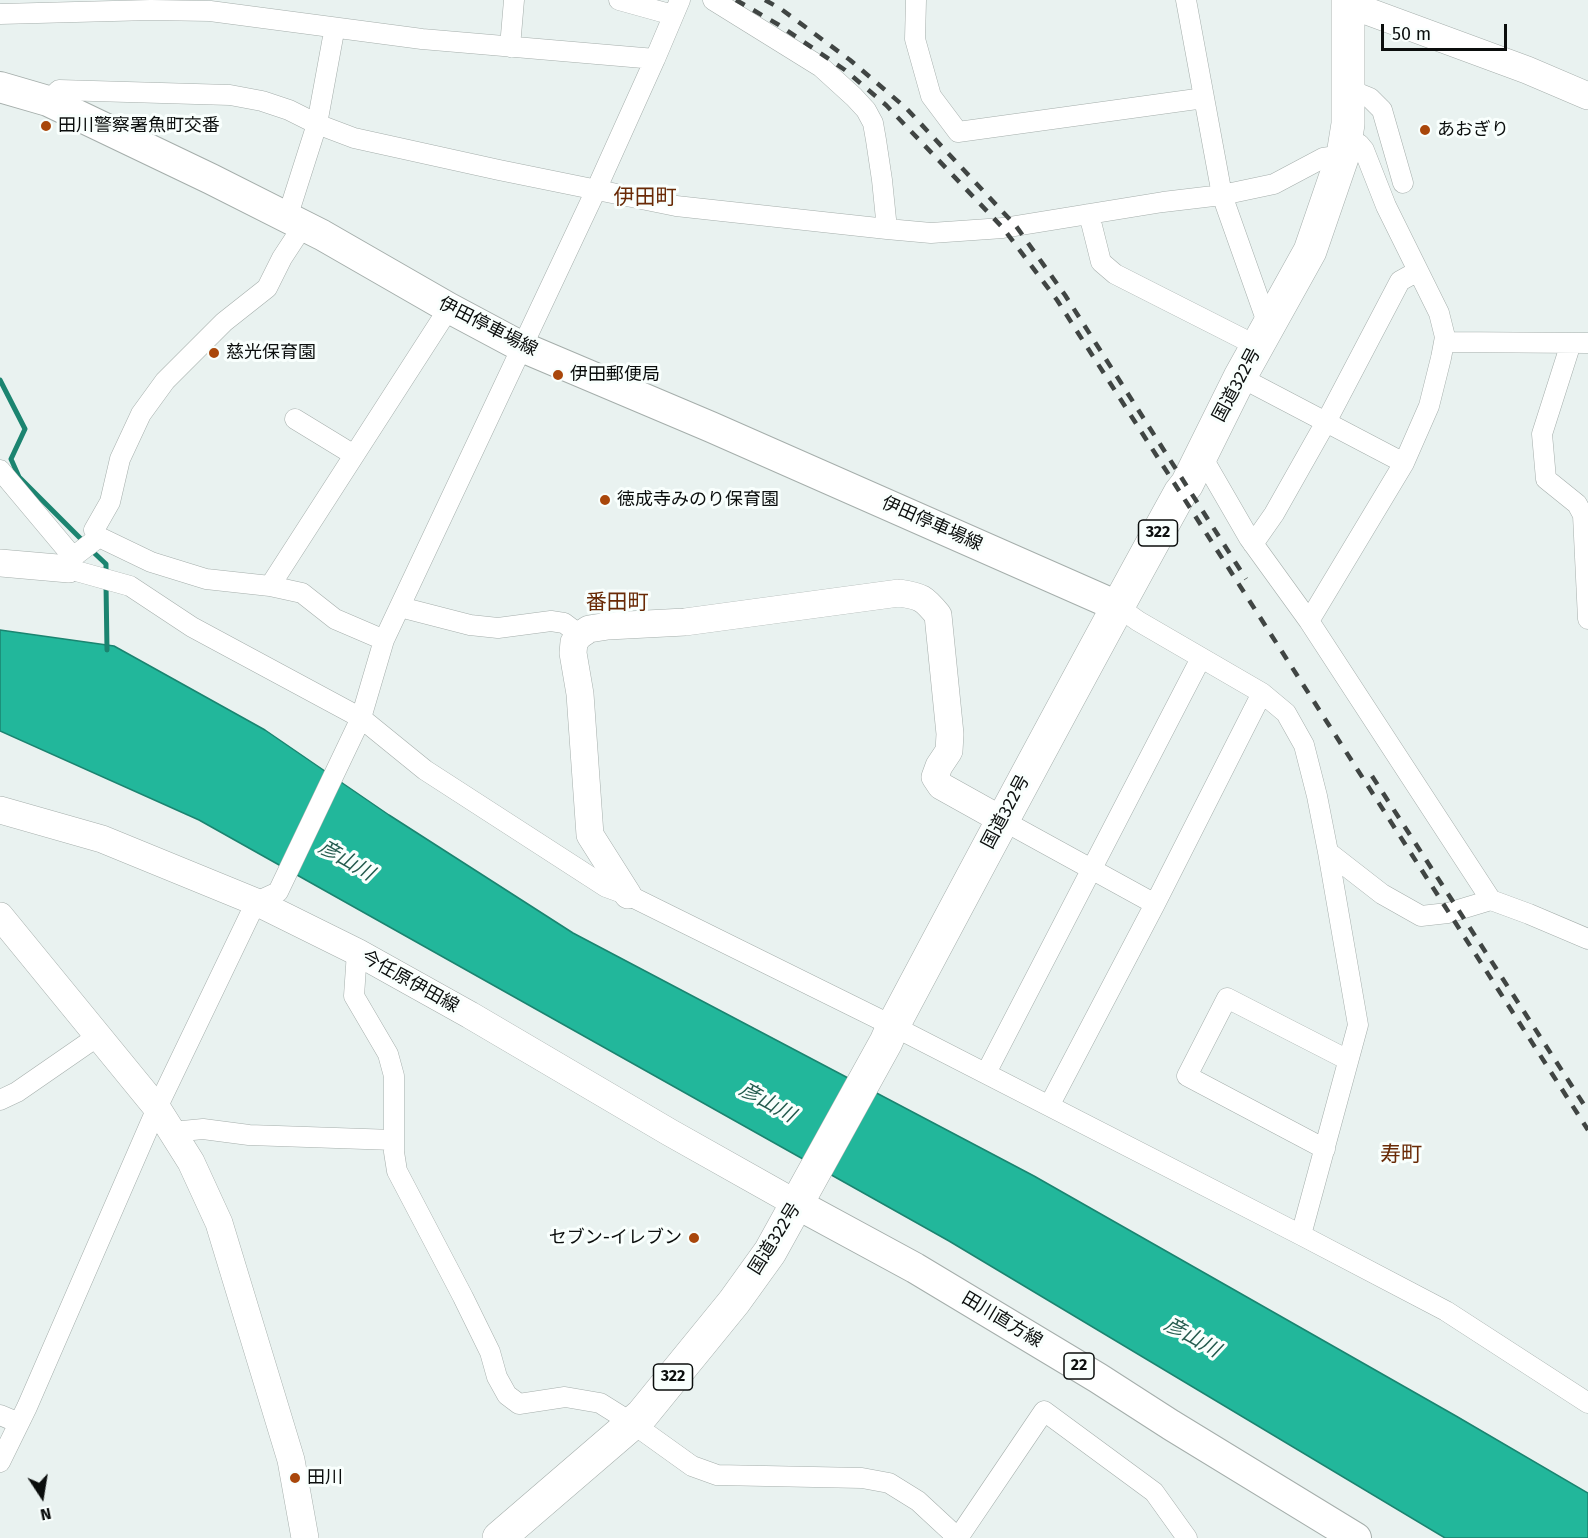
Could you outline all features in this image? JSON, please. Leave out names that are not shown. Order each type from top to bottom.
[{"type":"highway","name":"国道322号","points":[[499,1538],[642,1415],[734,1302],[770,1252],[1117,606],[1187,484],[1240,377],[1310,251],[1344,148],[1348,124],[1348,2]]},
{"type":"main road","name":"伊田停車場線","points":[[0,87],[48,101],[211,179],[295,222],[522,347],[1117,606]]},
{"type":"main road","name":"田川直方線","points":[[802,1193],[935,1280],[1356,1538]]},
{"type":"street","points":[[510,47],[514,0]]},
{"type":"street","points":[[0,1462],[19,1424],[157,1108],[359,723],[384,640],[596,190],[677,7],[619,0]]},
{"type":"street","points":[[713,0],[821,67],[866,110],[873,123],[887,229]]},
{"type":"street","points":[[916,0],[915,39],[932,96],[958,132],[1204,98]]},
{"type":"street","points":[[1186,0],[1222,195],[1263,336]]},
{"type":"street","points":[[1348,2],[1527,70],[1588,96]]},
{"type":"street","points":[[0,14],[151,10],[210,11],[422,39],[655,59]]},
{"type":"street","points":[[333,37],[317,124],[295,222],[282,258],[267,288],[224,322],[165,381],[141,414],[120,459],[110,502],[94,530],[97,538],[151,562],[206,579],[270,586],[302,593],[335,619],[384,640]]},
{"type":"street","points":[[1348,89],[1370,98],[1382,110],[1403,183]]},
{"type":"street","points":[[48,101],[59,90],[230,95],[262,100],[354,138],[676,206],[931,233],[1003,228],[1163,202],[1222,195],[1274,184],[1344,148],[1359,144],[1364,150],[1386,206],[1439,313],[1444,342],[1429,406],[1404,463],[1309,621]]},
{"type":"street","points":[[1089,214],[1101,262],[1115,274],[1263,336]]},
{"type":"street","points":[[1253,543],[1274,514],[1326,422],[1400,281],[1418,271]]},
{"type":"street","points":[[270,586],[448,308]]},
{"type":"street","points":[[1444,342],[1580,343],[1542,434],[1546,479],[1577,504],[1586,515],[1588,619]]},
{"type":"street","points":[[1240,377],[1404,463]]},
{"type":"street","points":[[295,419],[354,455]]},
{"type":"street","points":[[1201,455],[1253,543],[1309,621],[1491,900],[1588,939]]},
{"type":"street","points":[[0,470],[74,559],[130,586],[192,627],[359,723],[425,770],[606,887],[628,895],[889,1034],[986,1073],[1301,1234],[1446,1311],[1588,1403]]},
{"type":"street","points":[[0,563],[74,559],[97,538]]},
{"type":"street","points":[[628,895],[590,835],[580,694],[573,653],[574,642],[580,635],[589,629],[608,626],[685,622],[898,593],[916,595],[927,602],[938,615],[950,734],[949,751],[935,777],[941,786],[1155,904]]},
{"type":"street","points":[[1117,606],[1138,621],[1262,693],[1286,713],[1304,745],[1328,852],[1358,1026],[1301,1234]]},
{"type":"street","points":[[400,607],[470,625],[498,627],[551,621],[564,623],[580,635]]},
{"type":"street","points":[[986,1073],[1201,658]]},
{"type":"street","points":[[1048,1106],[1155,904],[1262,693]]},
{"type":"street","name":"今任原伊田線","points":[[0,810],[102,839],[267,897],[357,952],[470,1015],[669,1132],[802,1193]]},
{"type":"street","points":[[1328,852],[1382,894],[1421,916],[1448,914],[1491,900]]},
{"type":"street","points":[[0,916],[157,1108],[191,1162],[219,1222],[291,1460],[305,1538]]},
{"type":"street","points":[[357,952],[354,996],[388,1054],[394,1076],[394,1140],[397,1171],[486,1343],[497,1377],[507,1395],[519,1404],[565,1397],[600,1403],[692,1466],[717,1475],[862,1478],[889,1483],[918,1502],[958,1538],[1044,1411],[1154,1492],[1187,1538]]},
{"type":"street","points":[[1325,1149],[1187,1076],[1227,998],[1348,1060]]},
{"type":"street","points":[[0,1100],[17,1092],[99,1036]]},
{"type":"street","points":[[172,1132],[203,1129],[249,1136],[394,1140]]},
{"type":"street","points":[[0,1415],[19,1424]]},
{"type":"water","name":"彦山川","points":[[0,630],[114,646],[265,730],[389,815],[573,933],[1034,1176],[1588,1493],[1588,1538],[1445,1538],[949,1241],[199,820],[0,731]]},
{"type":"waterway","points":[[0,380],[25,429],[11,459],[19,477],[84,542]]},
{"type":"waterway","points":[[90,549],[106,564],[106,575]]},
{"type":"waterway","points":[[106,584],[107,650]]},
{"type":"railway","points":[[736,0],[779,25],[845,70],[886,105],[1003,228],[1057,300],[1588,1130]]},
{"type":"railway","points":[[765,0],[781,9],[850,60],[906,108],[1016,226],[1065,295],[1246,579]]},
{"type":"railway","points":[[1372,776],[1588,1111]]},
{"type":"place","name":"田川警察署魚町交番","points":[[46,126]]},
{"type":"place","name":"あおぎり","points":[[1425,130]]},
{"type":"place","name":"慈光保育園","points":[[214,353]]},
{"type":"place","name":"伊田郵便局","points":[[558,375]]},
{"type":"place","name":"徳成寺みのり保育園","points":[[605,500]]},
{"type":"place","name":"セブン-イレブン","points":[[694,1238]]},
{"type":"place","name":"田川","points":[[295,1478]]},
{"type":"district","name":"伊田町","points":[[645,198]]},
{"type":"district","name":"番田町","points":[[617,603]]},
{"type":"district","name":"寿町","points":[[1401,1155]]}]
